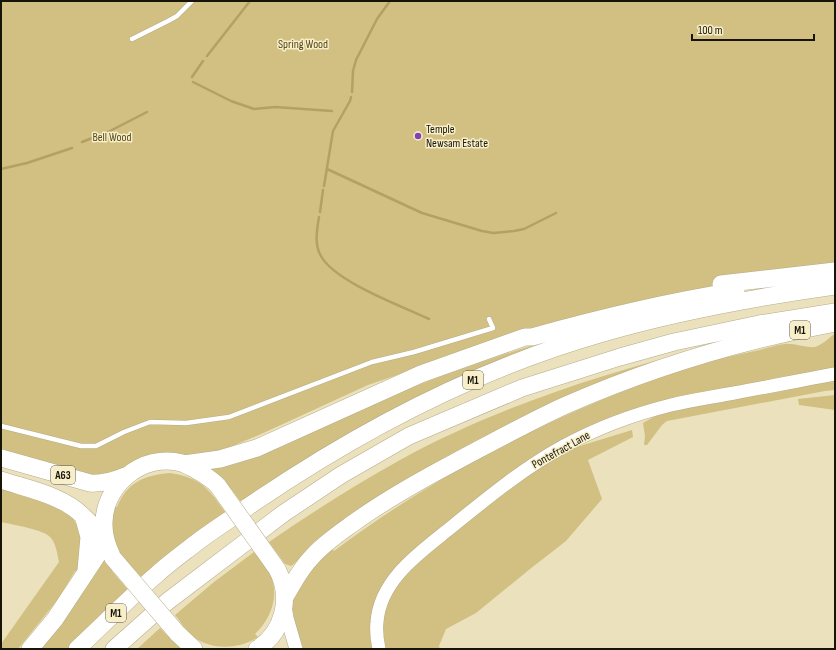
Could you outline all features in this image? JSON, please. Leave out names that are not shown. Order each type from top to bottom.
[{"type":"highway","name":"M1","points":[[525,337],[534,329],[656,295],[739,281],[835,272]]},
{"type":"highway","name":"M1","points":[[184,464],[220,459],[257,448],[421,374],[525,337],[532,337],[633,310],[686,299],[752,288],[835,278]]},
{"type":"highway","name":"M1","points":[[77,649],[155,576],[198,542],[269,492],[334,451],[415,407],[486,374],[543,352],[602,333],[724,304],[835,286]]},
{"type":"highway","name":"M1","points":[[114,649],[168,601],[284,513],[341,475],[409,436],[522,388],[620,357],[674,342],[759,324],[835,312]]},
{"type":"highway","name":"M1","points":[[285,600],[299,574],[310,558],[321,547],[343,530],[383,502],[426,477],[516,430],[565,406],[615,385],[706,354],[765,338],[835,323]]},
{"type":"highway","name":"A63","points":[[1,458],[90,483],[110,482],[125,476]]},
{"type":"highway","points":[[194,649],[177,633],[113,558],[106,542],[104,525],[106,507],[116,486],[125,476],[134,470],[148,465],[163,462],[184,464],[208,478],[218,486],[277,569],[282,579],[285,600],[284,611],[278,627],[267,642],[257,649]]},
{"type":"highway","name":"A63","points":[[1,480],[50,496],[70,506],[83,516],[106,542]]},
{"type":"highway","points":[[83,516],[89,537],[85,576]]},
{"type":"highway","points":[[30,649],[55,619],[85,576],[106,542]]},
{"type":"street","name":"Pontefract Lane","points":[[379,649],[377,622],[379,610],[393,580],[439,536],[507,482],[534,463],[587,434],[613,423],[671,405],[835,374]]},
{"type":"street","points":[[285,600],[287,618],[296,649]]},
{"type":"lane","points":[[132,39],[177,16],[192,1]]},
{"type":"lane","points":[[1,426],[81,446],[96,446],[124,432],[150,422],[186,422],[229,417],[372,362],[414,352],[493,328],[489,319]]},
{"type":"green space","name":"Temple Newsam Estate","points":[[1,1],[835,1],[835,271],[819,273],[458,354],[368,385],[259,435],[220,451],[102,478],[1,453]]},
{"type":"green space","points":[[835,335],[835,369],[601,423],[437,532],[373,607],[371,626],[374,649],[302,649],[292,605],[294,597],[309,570],[332,549],[334,551],[376,521],[464,466],[557,419],[653,380],[702,363],[778,345],[788,344],[815,347],[822,344]]},
{"type":"green space","points":[[560,337],[241,502],[225,481],[223,482],[208,468],[426,382]]},
{"type":"green space","points":[[698,349],[698,353],[358,510],[315,541],[291,566],[285,564],[269,542],[301,520],[400,460],[471,425],[583,383],[659,359]]},
{"type":"green space","points":[[835,378],[835,390],[667,421],[662,425],[647,445],[644,445],[645,436],[643,423],[667,411]]},
{"type":"green space","points":[[835,395],[835,410],[799,405],[798,399]]},
{"type":"green space","points":[[632,430],[633,437],[588,460],[602,499],[566,541],[476,613],[446,629],[439,646],[440,649],[384,649],[380,620],[401,574],[508,485],[576,445],[580,446]]},
{"type":"green space","points":[[170,473],[181,475],[203,485],[214,496],[225,512],[142,578],[125,560],[123,561],[111,534],[114,506],[117,507],[126,491],[138,481],[161,474]]},
{"type":"green space","points":[[1,487],[59,507],[73,518],[81,534],[79,573],[75,571],[59,598],[18,649],[1,649],[1,644],[59,562],[55,544],[49,536],[34,529],[1,522]]},
{"type":"green space","points":[[254,552],[270,574],[274,590],[272,606],[266,621],[255,634],[258,637],[242,644],[225,647],[208,644],[193,637],[175,615],[214,582]]},
{"type":"green space","points":[[103,557],[114,570],[112,571],[129,591],[69,649],[40,649]]},
{"type":"green space","points":[[160,628],[180,648],[181,647],[183,649],[137,649]]},
{"type":"waterway","points":[[207,56],[250,1]]},
{"type":"waterway","points":[[352,92],[353,71],[356,60],[377,19],[390,1]]},
{"type":"waterway","points":[[192,77],[203,61]]},
{"type":"waterway","points":[[193,82],[231,101],[254,109],[275,107],[332,111]]},
{"type":"waterway","points":[[324,186],[333,131],[351,97]]},
{"type":"waterway","points":[[82,142],[108,132],[147,112]]},
{"type":"waterway","points":[[1,169],[27,163],[72,148]]},
{"type":"waterway","points":[[327,169],[422,213],[482,231],[493,233],[524,229],[556,213]]},
{"type":"waterway","points":[[320,212],[323,190]]},
{"type":"waterway","points":[[319,217],[317,227],[317,247],[321,256],[329,266],[354,284],[429,319]]},
{"type":"place","name":"Temple Newsam Estate","points":[[418,136]]},
{"type":"park label","name":"Spring Wood","points":[[303,44]]},
{"type":"park label","name":"Bell Wood","points":[[112,137]]}]
